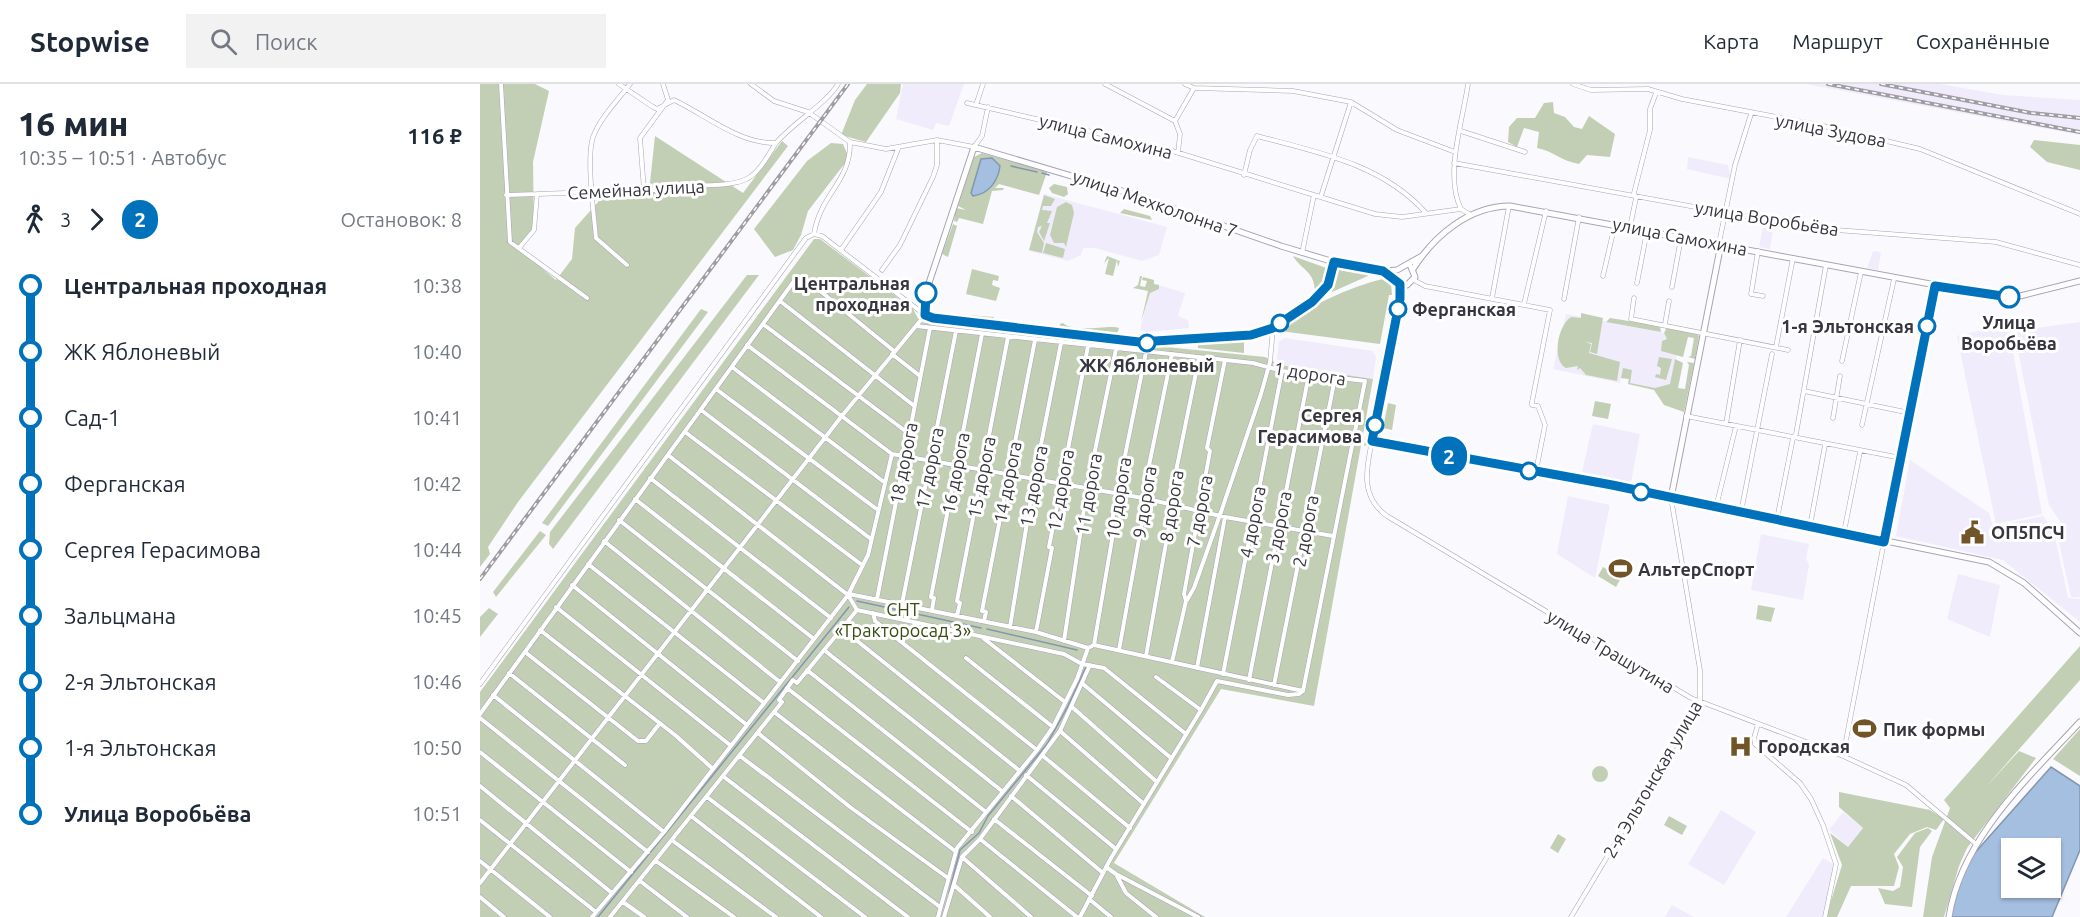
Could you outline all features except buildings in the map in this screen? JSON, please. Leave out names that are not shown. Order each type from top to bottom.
[{"type":"street","points":[[501,84],[510,242],[587,298]]},
{"type":"street","points":[[619,84],[657,109],[674,100],[749,140],[776,143]]},
{"type":"street","points":[[627,265],[596,238],[591,153],[593,138],[630,84]]},
{"type":"street","points":[[644,190],[640,138],[668,100],[663,84]]},
{"type":"street","points":[[751,84],[774,101],[808,112],[850,142],[868,147],[898,149],[937,140],[974,147]]},
{"type":"street","name":"Семейная улица","points":[[506,195],[593,193],[741,183],[762,166],[776,143],[808,112],[830,95],[838,84]]},
{"type":"street","points":[[976,105],[983,84]]},
{"type":"street","points":[[1104,84],[1175,121],[1180,134],[1178,153]]},
{"type":"street","points":[[1185,84],[1194,88],[1233,87],[1293,91],[1352,102],[1397,130],[1455,152]]},
{"type":"street","points":[[1383,271],[1411,267],[1469,214],[1461,208],[1456,190],[1454,163],[1468,84]]},
{"type":"street","name":"улица Зудова","points":[[1573,84],[1591,90],[1648,89],[1656,93],[1751,114],[1819,125],[1920,149],[2080,214]]},
{"type":"street","points":[[1175,121],[1194,88]]},
{"type":"street","points":[[1630,227],[1636,198],[1634,193],[1650,130],[1650,109],[1656,93]]},
{"type":"street","points":[[1321,196],[1352,102]]},
{"type":"street","name":"улица Самохина","points":[[967,103],[1178,153],[1354,208],[1392,216],[1461,208]]},
{"type":"street","points":[[480,883],[874,375],[925,315],[928,286],[974,147],[982,136],[988,107]]},
{"type":"street","points":[[1720,243],[1735,165],[1751,114]]},
{"type":"street","points":[[1461,130],[1525,152]]},
{"type":"street","points":[[1244,174],[1250,150],[1257,136],[1333,156],[1359,166],[1410,195],[1426,212]]},
{"type":"street","points":[[882,270],[900,246],[933,177],[937,165],[937,140]]},
{"type":"street","points":[[814,234],[818,212],[850,162],[850,142]]},
{"type":"street","name":"улица Мехколонна 7","points":[[974,147],[1132,194],[1302,253],[1334,262],[1383,271]]},
{"type":"street","points":[[841,250],[881,192],[898,149]]},
{"type":"street","name":"улица Воробьёва","points":[[1454,163],[1636,198],[1836,230],[1996,242],[2080,266]]},
{"type":"street","points":[[519,248],[534,230],[537,194]]},
{"type":"street","points":[[1302,253],[1314,195]]},
{"type":"street","points":[[1492,298],[1510,206]]},
{"type":"street","name":"улица Самохина","points":[[1469,214],[1510,206],[1546,211],[1720,243],[1894,279],[2006,297],[2080,281]]},
{"type":"street","points":[[1524,304],[1546,211]]},
{"type":"street","points":[[1564,299],[1579,217]]},
{"type":"street","points":[[1603,276],[1615,224]]},
{"type":"street","points":[[1636,283],[1647,230]]},
{"type":"street","points":[[480,684],[806,238],[814,234],[822,236],[925,315],[941,320],[1139,342],[1251,335],[1273,328],[1322,293],[1332,276],[1334,262]]},
{"type":"street","points":[[1672,287],[1682,237]]},
{"type":"street","name":"2-я Эльтонская улица","points":[[1570,917],[1700,702],[1700,670],[1671,498],[1720,243]]},
{"type":"street","points":[[1758,251],[1751,294],[1763,296]]},
{"type":"street","points":[[1776,347],[1792,258]]},
{"type":"street","points":[[1777,520],[1793,438],[1796,434],[1826,265]]},
{"type":"street","points":[[1400,299],[1411,283],[1411,267]]},
{"type":"street","points":[[1397,270],[1400,299],[1372,441],[1972,558],[2002,567],[2024,583],[2078,631]]},
{"type":"street","points":[[1383,271],[1398,281],[1550,310],[1532,402],[1532,405],[1538,406],[1545,425],[1536,472]]},
{"type":"street","points":[[1842,361],[1861,272]]},
{"type":"street","points":[[648,852],[480,716],[555,607],[794,281],[803,277],[920,376]]},
{"type":"street","points":[[1862,425],[1894,279]]},
{"type":"street","points":[[1843,756],[1935,286]]},
{"type":"street","points":[[1635,298],[1631,319],[1702,331],[1788,350]]},
{"type":"street","points":[[780,301],[913,405]]},
{"type":"street","points":[[1665,324],[1669,301]]},
{"type":"street","points":[[763,324],[908,434]]},
{"type":"street","name":"1 дорога","points":[[916,326],[1008,338],[1225,360],[1282,371],[1365,381],[1303,691]]},
{"type":"street","name":"18 дорога","points":[[877,599],[913,405],[930,328]]},
{"type":"street","points":[[1186,601],[1194,588],[1269,367],[1273,328]]},
{"type":"street","name":"17 дорога","points":[[902,604],[956,331]]},
{"type":"street","name":"16 дорога","points":[[932,610],[934,598],[931,597],[982,334]]},
{"type":"street","name":"15 дорога","points":[[957,616],[960,603],[957,601],[1008,338]]},
{"type":"street","name":"14 дорога","points":[[984,621],[986,612],[982,611],[1035,340]]},
{"type":"street","points":[[1726,424],[1740,340]]},
{"type":"street","name":"13 дорога","points":[[1010,627],[1034,480],[1061,343]]},
{"type":"street","points":[[747,345],[892,454],[1143,498],[1219,516],[1333,536]]},
{"type":"street","name":"12 дорога","points":[[1036,632],[1052,548],[1050,547],[1060,484],[1088,346]]},
{"type":"street","name":"11 дорога","points":[[1064,641],[1087,489],[1116,349]]},
{"type":"street","name":"10 дорога","points":[[1094,645],[1115,522],[1112,520],[1116,494],[1146,352]]},
{"type":"street","name":"9 дорога","points":[[1119,650],[1143,517],[1143,498],[1172,354]]},
{"type":"street","points":[[1740,512],[1772,354]]},
{"type":"street","name":"8 дорога","points":[[1146,656],[1177,481],[1174,481],[1199,358]]},
{"type":"street","name":"7 дорога","points":[[1172,662],[1186,601],[1184,594],[1210,451],[1207,447],[1225,360]]},
{"type":"street","points":[[732,367],[884,482]]},
{"type":"street","name":"4 дорога","points":[[1223,674],[1282,371]]},
{"type":"street","name":"3 дорога","points":[[1249,680],[1310,374]]},
{"type":"street","points":[[1833,418],[1840,376]]},
{"type":"street","name":"2 дорога","points":[[1274,685],[1335,378]]},
{"type":"street","points":[[716,388],[878,510]]},
{"type":"street","points":[[1804,391],[1910,413]]},
{"type":"street","points":[[701,410],[871,539]]},
{"type":"street","points":[[1686,416],[1860,452],[1902,458]]},
{"type":"street","points":[[1716,507],[1736,426]]},
{"type":"street","points":[[685,432],[862,565]]},
{"type":"street","name":"улица Трашутина","points":[[1372,441],[1366,481],[1370,498],[1381,511],[1700,702],[1843,756],[1906,785],[1976,844]]},
{"type":"street","points":[[1810,526],[1826,444]]},
{"type":"street","points":[[1844,533],[1860,452]]},
{"type":"street","points":[[668,454],[849,595],[857,610]]},
{"type":"street","points":[[592,917],[664,832],[849,595],[868,555],[892,454]]},
{"type":"street","points":[[650,478],[831,618]]},
{"type":"street","points":[[635,499],[814,639]]},
{"type":"street","points":[[1197,668],[1225,517]]},
{"type":"street","points":[[619,520],[798,661]]},
{"type":"street","points":[[604,541],[780,682]]},
{"type":"street","points":[[588,564],[764,703]]},
{"type":"street","points":[[572,585],[747,724]]},
{"type":"street","points":[[849,595],[932,610],[1036,632],[1088,648],[1094,645],[1303,691]]},
{"type":"street","points":[[555,607],[730,745]]},
{"type":"street","points":[[857,610],[1064,654],[1082,664],[1104,668],[1186,734]]},
{"type":"street","points":[[610,917],[782,702],[779,700],[793,680],[797,683],[857,610]]},
{"type":"street","points":[[873,613],[875,621],[1037,750]]},
{"type":"street","points":[[841,628],[1020,771]]},
{"type":"street","points":[[540,630],[660,723],[712,768]]},
{"type":"street","points":[[982,636],[1065,702]]},
{"type":"street","points":[[938,917],[955,851],[1053,727],[1088,648]]},
{"type":"street","points":[[824,650],[1002,791]]},
{"type":"street","points":[[525,652],[638,741],[646,741],[660,723]]},
{"type":"street","points":[[966,658],[1053,727]]},
{"type":"street","points":[[950,917],[945,915],[962,856],[980,840],[1060,731],[1090,665]]},
{"type":"street","points":[[807,670],[986,812]]},
{"type":"street","points":[[509,673],[625,765]]},
{"type":"street","points":[[1156,677],[1201,710]]},
{"type":"street","points":[[980,840],[1078,917],[1217,681],[1288,695],[1299,694],[1303,691]]},
{"type":"street","points":[[1083,684],[1171,758]]},
{"type":"street","points":[[787,688],[972,832]]},
{"type":"street","points":[[494,695],[664,832]]},
{"type":"street","points":[[1072,707],[1157,782]]},
{"type":"street","points":[[774,712],[955,851]]},
{"type":"street","points":[[1758,723],[1754,738],[1755,744],[1800,783],[1811,799],[1836,864],[1825,917]]},
{"type":"street","points":[[1949,917],[1956,883],[1976,844],[2047,758],[2080,723]]},
{"type":"street","points":[[1060,731],[1144,804]]},
{"type":"street","points":[[758,733],[850,807],[949,878]]},
{"type":"street","points":[[480,752],[631,872]]},
{"type":"street","points":[[740,756],[941,907]]},
{"type":"street","points":[[1043,756],[1130,828]]},
{"type":"street","points":[[1026,775],[1116,849]]},
{"type":"street","points":[[724,777],[908,917]]},
{"type":"street","points":[[480,786],[612,893]]},
{"type":"street","points":[[1011,796],[1103,873]]},
{"type":"street","points":[[707,797],[865,917]]},
{"type":"street","points":[[691,816],[821,917]]},
{"type":"street","points":[[994,819],[1090,897],[1111,917]]},
{"type":"street","points":[[480,820],[596,912]]},
{"type":"street","points":[[673,840],[776,917]]},
{"type":"street","points":[[962,856],[1031,917]]},
{"type":"street","points":[[480,861],[550,917]]},
{"type":"street","points":[[656,861],[734,917]]},
{"type":"street","points":[[1106,867],[1198,917]]},
{"type":"street","points":[[1116,874],[1126,893],[1156,917]]},
{"type":"street","points":[[640,882],[687,917]]},
{"type":"street","points":[[954,885],[990,917]]},
{"type":"street","points":[[480,897],[504,917]]},
{"type":"street","points":[[623,902],[644,917]]},
{"type":"shaded area","points":[[903,84],[964,84],[949,126],[936,123],[933,130],[896,119]]},
{"type":"shaded area","points":[[1806,84],[1940,84],[2003,95],[2080,100],[2080,135]]},
{"type":"shaded area","points":[[1688,157],[1728,165],[1731,179],[1687,169]]},
{"type":"shaded area","points":[[1044,194],[1167,227],[1159,255],[1142,261],[1095,248],[1083,248],[1081,255],[1068,261],[1029,251]]},
{"type":"shaded area","points":[[1764,222],[1774,223],[1770,249],[1759,247]]},
{"type":"shaded area","points":[[1873,251],[1881,252],[1878,270],[1867,268]]},
{"type":"shaded area","points":[[1158,285],[1185,293],[1178,316],[1188,320],[1189,328],[1148,332],[1140,330],[1151,288]]},
{"type":"shaded area","points":[[1566,314],[1680,336],[1670,391],[1628,384],[1628,379],[1621,378],[1620,383],[1553,369]]},
{"type":"shaded area","points":[[2080,322],[2080,597],[2071,597],[2056,529],[2064,527],[2049,505],[2014,331]]},
{"type":"shaded area","points":[[2008,324],[2042,514],[1996,524],[1957,336]]},
{"type":"shaded area","points":[[1284,338],[1373,351],[1376,357],[1373,379],[1280,365],[1277,358],[1279,342]]},
{"type":"shaded area","points":[[1593,424],[1640,434],[1631,482],[1582,472]]},
{"type":"shaded area","points":[[1910,460],[1989,513],[1993,527],[2043,516],[2054,532],[2068,598],[2080,599],[2080,622],[2003,560],[1896,536]]},
{"type":"shaded area","points":[[1568,496],[1610,505],[1595,578],[1557,554]]},
{"type":"shaded area","points":[[1761,534],[1809,544],[1806,558],[1809,565],[1803,600],[1751,590]]},
{"type":"shaded area","points":[[1958,574],[2000,585],[1990,637],[1947,619]]},
{"type":"shaded area","points":[[1721,810],[1756,832],[1724,885],[1688,864]]},
{"type":"shaded area","points":[[1843,812],[1863,828],[1848,847],[1829,830]]},
{"type":"shaded area","points":[[1823,858],[1834,865],[1834,871],[1823,917],[1786,917]]},
{"type":"shaded area","points":[[1672,905],[1694,917],[1665,917]]},
{"type":"green space","points":[[480,84],[535,84],[549,91],[533,162],[534,230],[519,249],[556,280],[572,259],[575,228],[606,193],[649,192],[655,136],[743,193],[782,141],[788,146],[518,502],[488,547],[490,554],[480,567]]},
{"type":"green space","points":[[867,84],[901,84],[900,93],[866,142],[841,135],[855,100]]},
{"type":"green space","points":[[1553,102],[1554,113],[1565,117],[1574,127],[1582,129],[1589,116],[1615,134],[1610,157],[1587,155],[1579,164],[1573,163],[1537,148],[1539,132],[1524,128],[1517,147],[1508,142],[1509,127],[1517,118],[1535,118],[1544,103]]},
{"type":"green space","points":[[2034,140],[2080,145],[2080,170],[2047,162],[2030,147]]},
{"type":"green space","points":[[831,143],[843,144],[849,158],[808,211],[801,235],[793,250],[775,257],[754,229],[807,161]]},
{"type":"green space","points":[[982,153],[1047,172],[1039,195],[999,184],[995,188],[1004,188],[992,191],[983,224],[959,218],[957,222],[954,221],[956,208],[966,210],[958,206],[974,157]]},
{"type":"green space","points":[[1054,184],[1067,187],[1068,194],[1064,197],[1052,193],[1049,188]]},
{"type":"green space","points":[[1044,195],[1055,199],[1051,206],[1043,206],[1042,210],[1052,211],[1044,241],[1039,232],[1042,226],[1038,227],[1037,232],[1044,243],[1042,253],[1029,250]]},
{"type":"green space","points":[[1066,202],[1072,205],[1074,213],[1066,247],[1064,243],[1054,243],[1050,235],[1057,207]]},
{"type":"green space","points":[[1124,209],[1150,216],[1152,220],[1120,213]]},
{"type":"green space","points":[[953,224],[957,226],[948,257],[942,254]]},
{"type":"green space","name":"СНТ «Тракторосад 3»","points":[[814,239],[820,239],[913,309],[920,322],[1265,357],[1280,365],[1373,379],[1314,706],[1221,689],[1114,863],[1205,917],[480,917],[480,692]]},
{"type":"green space","points":[[1046,243],[1065,249],[1063,258],[1043,253]]},
{"type":"green space","points":[[1107,256],[1120,261],[1118,267],[1117,260],[1113,276],[1105,274],[1109,258],[1104,263]]},
{"type":"green space","points":[[1293,256],[1329,269],[1324,283],[1315,294],[1313,280]]},
{"type":"green space","points":[[1337,268],[1370,275],[1332,292]]},
{"type":"green space","points":[[972,269],[999,276],[998,281],[993,280],[992,285],[1000,288],[996,301],[966,294]]},
{"type":"green space","points":[[747,275],[759,275],[553,549],[549,544],[550,532]]},
{"type":"green space","points":[[1140,276],[1142,276],[1140,286],[1145,287],[1147,281],[1142,280],[1143,277],[1154,280],[1154,284],[1159,285],[1159,289],[1150,293],[1141,322],[1148,291],[1133,288],[1138,285]]},
{"type":"green space","points":[[1383,279],[1391,283],[1392,295],[1389,295],[1380,344],[1280,331],[1279,328],[1289,320],[1314,306],[1357,287]]},
{"type":"green space","points":[[701,309],[708,312],[548,526],[542,523]]},
{"type":"green space","points":[[1581,313],[1603,318],[1597,354],[1590,352],[1592,343],[1585,342],[1591,344],[1589,353],[1620,362],[1617,381],[1586,375],[1580,368],[1577,370],[1578,366],[1566,368],[1561,364],[1558,342],[1563,327],[1571,317],[1581,318]]},
{"type":"green space","points":[[954,314],[994,317],[993,323],[953,319]]},
{"type":"green space","points":[[1390,316],[1368,445],[1364,446]]},
{"type":"green space","points":[[1610,318],[1660,326],[1661,332],[1606,322]]},
{"type":"green space","points":[[1060,324],[1076,328],[1119,328],[1117,334],[1112,336],[1060,330]]},
{"type":"green space","points":[[1667,327],[1696,333],[1699,336],[1695,359],[1688,357],[1691,356],[1694,338],[1688,337],[1683,357],[1661,351],[1662,341],[1667,339],[1664,333]]},
{"type":"green space","points":[[1244,339],[1244,353],[1198,348],[1198,341]]},
{"type":"green space","points":[[1659,357],[1672,359],[1666,380],[1655,377],[1656,374],[1660,375],[1661,368],[1657,366]]},
{"type":"green space","points":[[1675,359],[1683,363],[1678,388],[1685,389],[1689,365],[1687,362],[1694,363],[1684,412],[1664,405],[1654,390],[1628,384],[1629,379],[1621,378],[1623,368],[1632,370],[1630,383],[1655,388],[1670,384]]},
{"type":"green space","points":[[1595,401],[1611,404],[1608,419],[1592,416]]},
{"type":"green space","points":[[1388,403],[1396,405],[1392,430],[1383,428]]},
{"type":"green space","points":[[540,531],[546,535],[496,597],[493,592]]},
{"type":"green space","points":[[1603,567],[1621,578],[1616,587],[1598,576]]},
{"type":"green space","points":[[1758,605],[1775,608],[1771,622],[1756,619]]},
{"type":"green space","points":[[489,608],[498,614],[480,637],[480,617]]},
{"type":"green space","points":[[2080,646],[2080,680],[1985,788],[2019,751],[2036,758],[1967,848],[1959,866],[1944,917],[1923,917],[1932,857],[1950,808],[1944,800]]},
{"type":"green space","points":[[2080,729],[2080,776],[2053,759]]},
{"type":"green space","points":[[1597,766],[1603,766],[1608,774],[1606,780],[1597,782],[1592,777],[1592,771]]},
{"type":"green space","points":[[1839,792],[1930,810],[1944,819],[1936,830],[1927,827],[1910,834],[1894,854],[1899,867],[1894,886],[1851,886],[1837,917],[1826,917],[1842,865],[1830,833],[1848,847],[1863,828],[1839,807]]},
{"type":"green space","points":[[1669,816],[1687,826],[1682,835],[1664,825]]},
{"type":"green space","points":[[1928,828],[1932,831],[1920,847],[1912,907],[1885,904],[1878,888],[1893,891],[1900,887],[1903,867],[1897,857],[1915,833]]},
{"type":"green space","points":[[1558,834],[1566,839],[1558,853],[1550,848]]},
{"type":"water","points":[[992,158],[1000,166],[995,182],[984,193],[973,196],[971,193],[981,159]]},
{"type":"water","points":[[2051,767],[2080,786],[2080,850],[2061,895],[2061,838],[2001,838],[2001,898],[2060,898],[2052,917],[1951,917],[1959,884],[1973,855]]},
{"type":"waterway","points":[[1011,166],[1037,172]]},
{"type":"waterway","points":[[1042,173],[1049,175]]},
{"type":"waterway","points":[[857,601],[981,628]]},
{"type":"waterway","points":[[598,917],[849,607]]},
{"type":"waterway","points":[[987,629],[1077,650]]},
{"type":"waterway","points":[[949,893],[960,850],[979,833],[988,816],[1047,744],[1086,667]]},
{"type":"railway","points":[[480,579],[848,84]]},
{"type":"railway","points":[[1828,84],[2080,132]]},
{"type":"railway","points":[[1881,84],[2031,113],[2080,118]]},
{"type":"bus line","name":"2","points":[[926,293],[925,315],[941,320],[1157,343],[1264,333],[1322,293],[1332,276],[1334,262],[1383,271],[1396,278],[1400,284],[1400,299],[1372,441],[1509,468],[1612,485],[1884,542],[1935,286],[1995,297],[2009,297]]},
{"type":"place","name":"Центральная проходная","points":[[926,293]]},
{"type":"place","name":"Улица Воробьёва","points":[[2009,297]]},
{"type":"place","name":"Ферганская","points":[[1398,309]]},
{"type":"place","name":"1-я Эльтонская","points":[[1927,326]]},
{"type":"place","name":"ЖК Яблоневый","points":[[1147,343]]},
{"type":"place","name":"Сергея Герасимова","points":[[1375,425]]},
{"type":"place","name":"ОП5ПСЧ","points":[[1973,532]]},
{"type":"place","name":"АльтерСпорт","points":[[1620,569]]},
{"type":"place","name":"Пик формы","points":[[1865,729]]},
{"type":"place","name":"Городская","points":[[1740,746]]}]
